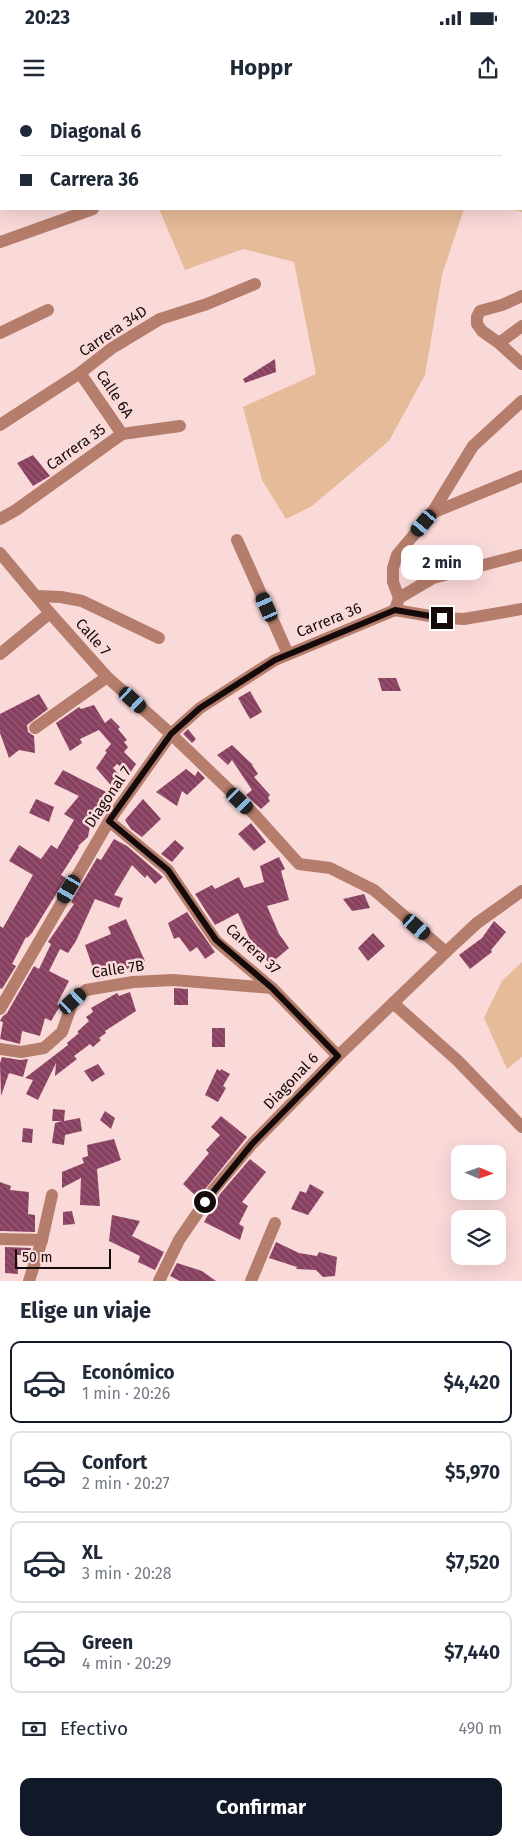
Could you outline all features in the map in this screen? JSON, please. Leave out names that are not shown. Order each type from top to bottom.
[{"type":"street","points":[[0,242],[90,210]]},
{"type":"street","name":"Carrera 34D","points":[[0,425],[80,373],[112,348],[160,319],[207,304],[255,284]]},
{"type":"street","points":[[522,296],[502,305],[480,310],[477,317],[477,324],[482,331],[499,343],[522,364]]},
{"type":"street","points":[[0,333],[48,310]]},
{"type":"street","points":[[499,343],[522,326]]},
{"type":"street","name":"Calle 6A","points":[[80,373],[122,434]]},
{"type":"street","points":[[522,401],[473,446],[432,513],[397,555],[393,568],[397,604],[433,578],[522,555]]},
{"type":"street","name":"Carrera 35","points":[[0,519],[16,510],[122,434],[180,426]]},
{"type":"street","points":[[432,513],[522,476]]},
{"type":"street","points":[[237,540],[288,654]]},
{"type":"street","name":"Calle 7","points":[[0,553],[50,613],[108,677],[171,734],[254,814],[299,864],[330,868],[374,890],[446,952]]},
{"type":"street","points":[[37,596],[61,597],[82,601],[159,638]]},
{"type":"street","name":"Carrera 36","points":[[171,734],[200,708],[275,660],[397,604],[464,619],[522,609]]},
{"type":"street","points":[[0,654],[50,613]]},
{"type":"street","points":[[35,728],[108,677]]},
{"type":"street","name":"Diagonal 7","points":[[0,1010],[109,821],[171,734]]},
{"type":"street","name":"Carrera 37","points":[[109,821],[168,870],[216,940],[272,988],[338,1056]]},
{"type":"street","name":"Diagonal 6","points":[[159,1281],[178,1240],[214,1190],[252,1144],[338,1056],[446,952],[477,923],[522,891]]},
{"type":"street","name":"Calle 7B","points":[[0,1049],[21,1052],[44,1048],[62,1032],[73,1001],[86,990],[132,982],[173,980],[272,988]]},
{"type":"street","points":[[393,1002],[457,1060],[522,1127]]},
{"type":"street","points":[[29,1281],[42,1240],[52,1194]]},
{"type":"street","points":[[251,1281],[275,1223]]},
{"type":"street","points":[[0,1239],[42,1240]]},
{"type":"shaded area","points":[[159,210],[464,210],[442,275],[425,375],[389,441],[312,506],[286,519],[262,480],[243,407],[316,374],[294,262],[243,249],[185,270]]},
{"type":"shaded area","points":[[522,962],[522,1057],[507,1069],[484,1018],[502,981]]},
{"type":"building","points":[[275,359],[276,372],[245,383],[243,379]]},
{"type":"building","points":[[33,455],[50,476],[33,486],[17,463]]},
{"type":"building","points":[[378,678],[396,678],[401,691],[382,691]]},
{"type":"building","points":[[250,691],[262,712],[250,719],[238,698]]},
{"type":"building","points":[[39,694],[48,709],[27,725],[28,732],[34,736],[35,753],[19,750],[9,758],[0,733],[0,714]]},
{"type":"building","points":[[94,705],[105,723],[111,718],[120,727],[118,729],[127,740],[124,742],[128,747],[124,752],[136,764],[130,773],[117,764],[113,768],[123,778],[115,790],[96,768],[111,744],[99,730],[80,739],[82,743],[70,751],[56,723],[79,707],[81,709]]},
{"type":"building","points":[[188,729],[196,739],[192,743],[183,734]]},
{"type":"building","points":[[232,745],[253,765],[258,774],[254,777],[270,795],[268,798],[270,801],[261,809],[246,795],[252,790],[232,760],[228,765],[217,755]]},
{"type":"building","points":[[186,769],[195,776],[198,771],[205,778],[187,795],[182,791],[177,806],[156,792]]},
{"type":"building","points":[[63,770],[112,795],[104,812],[101,809],[90,826],[88,837],[78,846],[61,875],[66,878],[32,933],[26,937],[12,964],[16,966],[2,989],[0,988],[0,926],[3,928],[33,875],[9,861],[19,845],[41,859],[51,845],[57,849],[74,820],[64,814],[79,796],[54,784]]},
{"type":"building","points":[[36,799],[54,807],[49,822],[29,813]]},
{"type":"building","points":[[143,799],[161,819],[142,837],[131,829],[125,820]]},
{"type":"building","points":[[251,823],[266,842],[254,851],[238,834]]},
{"type":"building","points":[[114,839],[127,846],[163,877],[155,884],[147,875],[145,878],[132,865],[114,895],[123,898],[119,908],[95,899],[76,941],[68,953],[60,949],[49,971],[69,981],[57,1004],[60,1006],[51,1021],[45,1018],[40,1036],[22,1031],[20,1044],[0,1039],[3,1022],[0,1021],[2,1017],[7,1013],[34,966],[39,969],[51,944],[48,942],[74,904],[71,902],[97,858],[101,860]]},
{"type":"building","points":[[175,840],[184,848],[172,862],[161,854]]},
{"type":"building","points":[[279,857],[285,869],[281,871],[289,900],[267,906],[279,934],[289,948],[270,964],[249,944],[251,942],[238,913],[215,925],[195,894],[212,885],[215,889],[239,877],[244,888],[264,882],[260,866]]},
{"type":"building","points":[[364,894],[370,908],[352,911],[343,899]]},
{"type":"building","points":[[187,912],[215,952],[205,959],[197,947],[190,952],[179,937],[174,939],[168,923]]},
{"type":"building","points":[[126,919],[145,961],[127,969],[126,966],[106,975],[107,977],[97,980],[85,945],[111,934],[108,927]]},
{"type":"building","points":[[494,921],[506,932],[491,950],[492,952],[470,969],[459,955],[482,938]]},
{"type":"building","points":[[373,933],[385,946],[368,961],[358,948]]},
{"type":"building","points":[[174,988],[188,989],[188,1005],[174,1005]]},
{"type":"building","points":[[130,992],[136,1011],[105,1031],[106,1033],[99,1038],[101,1040],[93,1047],[90,1044],[74,1056],[77,1059],[55,1076],[56,1063],[38,1100],[26,1094],[33,1080],[25,1078],[68,1045],[67,1043],[89,1021],[86,1017],[93,1012],[91,1008],[117,993],[119,996]]},
{"type":"building","points":[[212,1028],[225,1028],[225,1047],[212,1047]]},
{"type":"building","points":[[2,1057],[20,1060],[28,1059],[23,1077],[9,1073],[1,1096],[0,1063]]},
{"type":"building","points":[[98,1064],[105,1074],[92,1082],[84,1071]]},
{"type":"building","points":[[217,1069],[230,1074],[223,1086],[226,1088],[218,1102],[205,1095]]},
{"type":"building","points":[[53,1109],[65,1110],[64,1121],[80,1118],[82,1131],[65,1135],[64,1145],[52,1143],[55,1123],[62,1121],[52,1121]]},
{"type":"building","points":[[105,1111],[115,1118],[111,1129],[100,1120]]},
{"type":"building","points":[[221,1116],[247,1137],[198,1198],[183,1184],[209,1153],[206,1150],[220,1135],[211,1127]]},
{"type":"building","points":[[23,1128],[33,1129],[32,1143],[22,1142]]},
{"type":"building","points":[[114,1139],[121,1160],[97,1169],[100,1206],[80,1205],[81,1178],[62,1188],[62,1172],[84,1163],[82,1158],[88,1156],[87,1145]]},
{"type":"building","points":[[250,1159],[266,1172],[242,1202],[248,1206],[239,1224],[244,1227],[240,1240],[204,1222],[220,1194]]},
{"type":"building","points":[[0,1182],[11,1186],[10,1190],[29,1192],[28,1214],[35,1215],[35,1232],[0,1231]]},
{"type":"building","points":[[310,1184],[324,1192],[308,1215],[291,1209],[300,1191],[306,1193]]},
{"type":"building","points":[[72,1211],[75,1224],[63,1225],[63,1212]]},
{"type":"building","points":[[112,1215],[140,1221],[132,1236],[164,1252],[155,1270],[138,1262],[140,1256],[109,1241]]},
{"type":"building","points":[[276,1242],[299,1253],[317,1256],[319,1252],[337,1257],[335,1276],[323,1277],[316,1270],[296,1269],[297,1267],[269,1258]]},
{"type":"building","points":[[5,1247],[31,1248],[29,1255],[17,1255],[18,1274],[5,1273]]},
{"type":"building","points":[[177,1263],[202,1271],[216,1281],[180,1281],[170,1276]]},
{"type":"route","points":[[205,1202],[252,1144],[338,1056],[272,988],[216,940],[168,870],[109,821],[171,734],[200,708],[275,660],[395,610],[442,618]]}]
